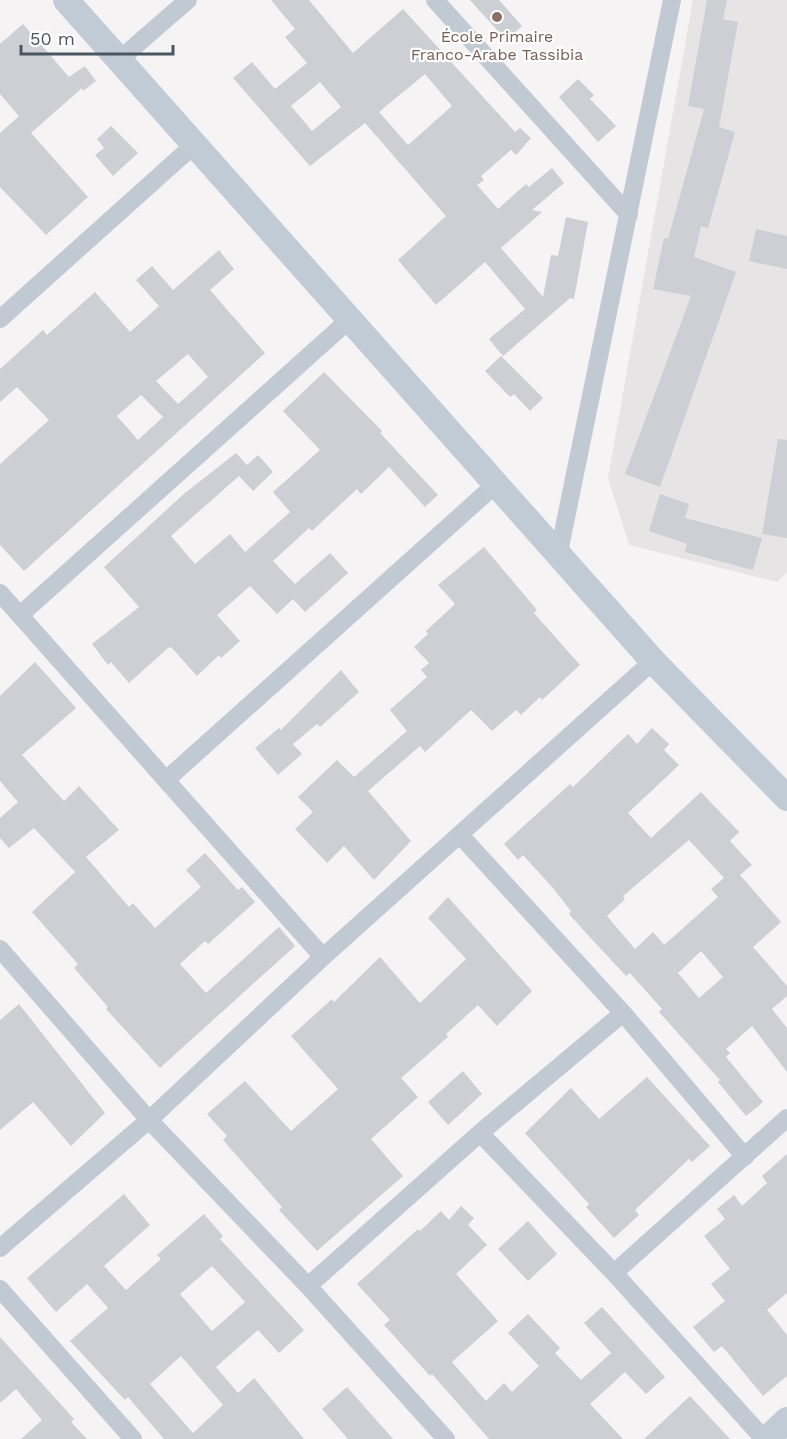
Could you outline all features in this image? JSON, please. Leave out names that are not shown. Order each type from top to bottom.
[{"type":"street","points":[[66,0],[559,552],[653,661],[787,798]]},
{"type":"street","points":[[118,60],[188,0]]},
{"type":"street","points":[[435,0],[629,214]]},
{"type":"street","points":[[559,552],[672,0]]},
{"type":"street","points":[[0,319],[195,144]]},
{"type":"street","points":[[20,615],[350,319]]},
{"type":"street","points":[[166,780],[496,484]]},
{"type":"street","points":[[0,593],[323,957]]},
{"type":"street","points":[[0,1248],[149,1120],[323,957],[653,661]]},
{"type":"street","points":[[460,835],[623,1013],[745,1157]]},
{"type":"street","points":[[0,949],[149,1120],[308,1286],[446,1439]]},
{"type":"street","points":[[308,1286],[480,1133],[623,1013]]},
{"type":"street","points":[[614,1273],[787,1118]]},
{"type":"street","points":[[480,1133],[614,1273],[765,1439],[787,1420]]},
{"type":"street","points":[[0,1289],[133,1439]]},
{"type":"shaded area","points":[[693,0],[787,0],[787,572],[777,582],[629,545],[608,478]]},
{"type":"building","points":[[271,0],[309,0],[353,53],[403,9],[515,132],[520,128],[531,138],[516,155],[511,150],[481,176],[484,180],[477,185],[498,209],[526,184],[529,187],[552,168],[564,183],[532,210],[542,212],[501,248],[543,297],[551,255],[558,256],[566,217],[588,222],[574,299],[570,298],[503,356],[489,339],[525,309],[485,262],[436,305],[398,260],[446,216],[365,123],[310,166],[233,78],[252,62],[275,89],[307,63],[285,37],[295,29]],"holes":[[[425,74],[452,106],[408,145],[379,112]],[[320,82],[341,107],[312,131],[291,106]]]},
{"type":"building","points":[[470,0],[499,0],[522,26],[506,40]]},
{"type":"building","points":[[707,0],[727,0],[723,19],[738,22],[719,127],[735,132],[708,228],[701,226],[694,257],[736,272],[660,487],[625,474],[691,296],[653,289],[664,238],[668,239],[704,109],[688,106]]},
{"type":"building","points":[[23,24],[69,77],[85,66],[96,81],[83,91],[82,88],[31,133],[88,197],[46,235],[0,187],[0,133],[19,116],[0,94],[0,44]]},
{"type":"building","points":[[578,79],[594,95],[590,99],[616,126],[598,142],[559,97]]},
{"type":"building","points":[[111,126],[138,153],[113,176],[95,155],[104,148],[97,139]]},
{"type":"building","points":[[756,229],[787,236],[787,269],[749,261]]},
{"type":"building","points":[[219,250],[234,269],[210,290],[265,353],[24,571],[0,545],[0,464],[49,420],[17,387],[0,402],[0,369],[43,330],[47,335],[95,292],[130,332],[159,306],[136,280],[152,266],[173,290]],"holes":[[[188,354],[208,377],[178,404],[156,381]],[[141,395],[163,417],[138,440],[117,416]]]},
{"type":"building","points":[[501,356],[543,398],[530,411],[514,394],[510,397],[485,371]]},
{"type":"building","points":[[324,372],[382,431],[380,433],[438,495],[425,507],[389,467],[361,494],[357,489],[312,531],[309,528],[273,561],[295,584],[330,553],[348,573],[305,612],[293,599],[277,614],[250,586],[217,615],[240,641],[221,658],[219,655],[197,676],[171,647],[129,683],[111,662],[108,665],[92,644],[139,607],[104,567],[185,493],[236,453],[247,465],[258,455],[273,472],[253,491],[239,476],[171,536],[195,564],[230,534],[245,552],[290,512],[273,492],[320,450],[283,411]]},
{"type":"building","points":[[778,439],[787,440],[787,538],[762,534]]},
{"type":"building","points":[[660,494],[689,504],[685,518],[762,538],[753,570],[685,552],[687,544],[649,531]]},
{"type":"building","points":[[484,547],[537,610],[534,613],[580,665],[542,700],[540,697],[521,715],[516,710],[492,731],[471,710],[425,752],[420,746],[368,791],[411,841],[374,880],[344,846],[327,863],[295,829],[313,812],[298,797],[337,760],[354,777],[407,731],[390,710],[427,677],[421,670],[429,663],[414,647],[428,634],[426,631],[455,604],[438,585]]},
{"type":"building","points":[[35,662],[76,708],[22,755],[64,801],[79,786],[119,830],[86,857],[129,907],[133,903],[155,928],[201,887],[186,870],[205,853],[238,890],[242,887],[255,902],[208,944],[205,941],[180,964],[206,993],[279,927],[295,946],[160,1068],[106,1009],[108,1007],[74,968],[78,964],[32,912],[75,872],[34,828],[9,848],[0,838],[0,818],[18,802],[0,781],[0,696]]},
{"type":"building","points":[[341,670],[359,692],[320,727],[317,724],[293,744],[302,754],[278,775],[255,748],[279,728],[281,730]]},
{"type":"building","points":[[652,728],[669,744],[664,750],[679,765],[628,813],[651,838],[701,792],[739,832],[730,841],[752,865],[740,875],[781,922],[753,947],[787,986],[787,996],[772,1009],[787,1028],[787,1072],[752,1026],[726,1049],[730,1053],[726,1057],[763,1102],[746,1116],[718,1082],[720,1080],[659,1012],[662,1009],[630,973],[626,976],[587,934],[569,914],[571,911],[552,887],[523,855],[518,860],[504,844],[570,784],[573,787],[628,734],[637,744]],"holes":[[[689,840],[724,878],[711,889],[718,897],[664,945],[653,932],[635,949],[607,916],[625,899],[623,896]],[[701,951],[723,977],[699,998],[678,973]]]},
{"type":"building","points":[[448,897],[532,991],[497,1026],[478,1005],[446,1034],[448,1037],[401,1078],[418,1097],[371,1139],[403,1176],[317,1251],[279,1210],[282,1207],[223,1140],[227,1136],[207,1114],[245,1081],[291,1131],[338,1089],[291,1036],[332,999],[334,1002],[380,957],[420,1003],[466,959],[428,918]]},
{"type":"building","points":[[19,1004],[105,1113],[71,1146],[33,1102],[0,1130],[0,1020]]},
{"type":"building","points":[[463,1071],[482,1094],[448,1125],[428,1102]]},
{"type":"building","points":[[647,1077],[710,1146],[692,1162],[689,1159],[635,1210],[639,1215],[614,1238],[586,1207],[589,1204],[525,1133],[571,1088],[599,1119]]},
{"type":"building","points":[[787,1154],[787,1293],[767,1310],[787,1335],[787,1376],[763,1396],[722,1346],[714,1352],[693,1327],[725,1301],[711,1284],[730,1269],[704,1236],[725,1219],[717,1209],[734,1195],[742,1206],[767,1183],[762,1176]]},
{"type":"building","points":[[124,1194],[150,1225],[104,1266],[126,1290],[161,1259],[157,1255],[204,1214],[223,1236],[220,1239],[304,1330],[279,1353],[258,1330],[216,1367],[238,1393],[254,1378],[304,1439],[164,1439],[128,1397],[125,1400],[70,1341],[108,1308],[87,1284],[56,1312],[27,1278]],"holes":[[[212,1266],[245,1302],[212,1331],[180,1294]],[[181,1356],[223,1405],[193,1433],[150,1384]]]},
{"type":"building","points":[[461,1206],[474,1218],[468,1225],[487,1245],[456,1274],[498,1321],[452,1362],[486,1401],[504,1383],[512,1392],[539,1366],[508,1333],[528,1314],[560,1348],[555,1353],[581,1380],[611,1353],[584,1323],[602,1307],[665,1377],[646,1394],[625,1372],[590,1404],[623,1439],[489,1439],[432,1374],[430,1376],[384,1325],[390,1320],[357,1284],[441,1211],[449,1220]]},
{"type":"building","points":[[528,1221],[557,1254],[528,1281],[498,1249]]},
{"type":"building","points":[[0,1337],[74,1419],[71,1422],[87,1439],[21,1439],[42,1420],[16,1389],[0,1403]]},
{"type":"building","points":[[347,1387],[393,1439],[348,1439],[322,1409]]},
{"type":"building","points":[[690,1396],[730,1439],[644,1439]]},
{"type":"place","name":"École Primaire Franco-Arabe Tassibia","points":[[497,17]]}]
